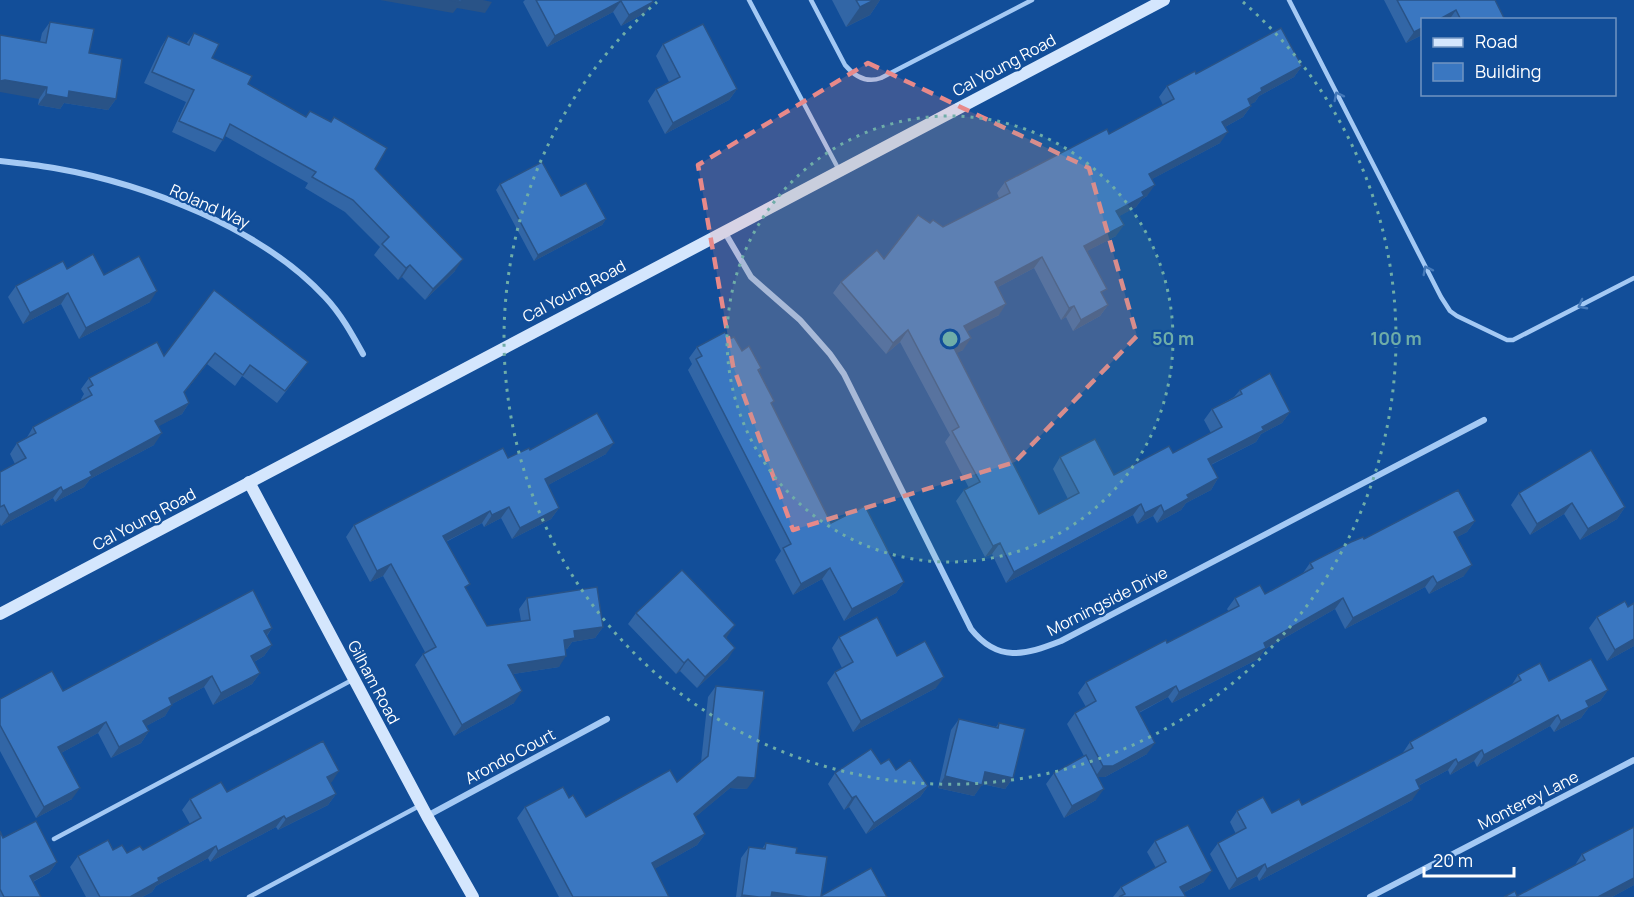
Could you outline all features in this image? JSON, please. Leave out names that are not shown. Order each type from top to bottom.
[{"type":"main road","name":"Cal Young Road","points":[[0,614],[1164,0]]},
{"type":"main road","name":"Gilham Road","points":[[249,482],[473,897]]},
{"type":"street","name":"Roland Way","points":[[0,161],[54,168],[104,179],[180,206],[255,241],[295,269],[326,298],[341,316],[363,354]]},
{"type":"street","name":"Morningside Drive","points":[[724,231],[751,277],[800,320],[844,374],[971,629],[979,640],[990,648],[1004,653],[1018,654],[1033,651],[1061,641],[1484,420]]},
{"type":"street","name":"Arondo Court","points":[[424,810],[607,719]]},
{"type":"street","name":"Monterey Lane","points":[[1370,897],[1634,760]]},
{"type":"lane","points":[[750,0],[839,171]]},
{"type":"lane","points":[[811,0],[849,70],[863,79],[875,80],[1032,0]]},
{"type":"lane","points":[[1289,0],[1450,311],[1507,340],[1513,340],[1634,278]]},
{"type":"lane","points":[[54,839],[354,678]]},
{"type":"lane","points":[[249,897],[424,810]]},
{"type":"highlighted area","points":[[868,63],[1089,168],[1137,336],[1015,462],[793,530],[733,366],[698,165]]},
{"type":"building","points":[[536,0],[652,0],[653,2],[629,15],[621,1],[555,36]]},
{"type":"building","points":[[856,0],[874,0],[860,7]]},
{"type":"building","points":[[1397,0],[1495,0],[1504,18],[1460,18],[1456,10],[1442,18],[1421,18],[1421,28],[1414,32]]},
{"type":"building","points":[[50,22],[94,29],[89,53],[122,59],[116,99],[69,91],[68,98],[46,94],[47,87],[0,81],[0,35],[46,43]]},
{"type":"building","points":[[703,24],[737,89],[673,123],[656,89],[680,77],[663,44]]},
{"type":"building","points":[[1281,28],[1302,66],[1261,88],[1262,91],[1248,99],[1251,106],[1222,122],[1228,132],[1149,174],[1155,185],[1142,192],[1144,196],[1116,211],[1124,225],[1084,246],[1107,289],[1101,292],[1108,305],[1081,320],[1074,306],[1069,308],[1042,257],[995,282],[1006,304],[964,326],[971,338],[954,348],[1039,514],[1079,493],[1060,457],[1095,439],[1114,475],[1169,446],[1173,453],[1222,427],[1212,409],[1242,394],[1240,390],[1270,373],[1290,412],[1262,427],[1264,430],[1208,459],[1218,478],[1187,495],[1189,498],[1164,512],[1161,505],[1145,513],[1141,504],[1014,572],[1000,543],[993,546],[964,490],[980,482],[952,431],[959,427],[908,330],[893,343],[841,282],[877,250],[884,259],[918,215],[930,223],[933,220],[943,227],[1010,193],[1005,182],[1107,129],[1109,134],[1174,99],[1167,86],[1195,71],[1196,74]]},
{"type":"building","points":[[194,33],[219,44],[212,58],[252,76],[248,84],[306,117],[310,111],[331,122],[334,117],[387,148],[375,169],[463,259],[433,289],[410,265],[406,268],[382,244],[389,237],[353,200],[312,177],[316,172],[230,124],[223,140],[179,121],[194,90],[152,72],[168,36],[189,45]]},
{"type":"building","points":[[542,162],[561,196],[586,183],[606,219],[538,255],[500,184]]},
{"type":"building","points":[[93,254],[104,275],[139,256],[157,291],[86,328],[68,293],[30,313],[16,286],[63,261],[67,269]]},
{"type":"building","points":[[214,290],[308,362],[285,391],[250,365],[243,375],[215,353],[184,392],[189,403],[155,421],[162,433],[90,472],[92,476],[63,491],[61,487],[9,515],[4,505],[0,507],[0,472],[26,458],[17,443],[36,433],[33,427],[92,395],[88,388],[93,385],[89,378],[157,342],[164,356]]},
{"type":"building","points":[[725,332],[729,339],[734,337],[742,351],[749,346],[761,368],[758,370],[774,401],[771,403],[831,523],[865,506],[904,582],[852,609],[830,568],[801,584],[783,548],[791,544],[696,359],[702,356],[697,347]]},
{"type":"building","points":[[597,413],[614,443],[545,479],[559,508],[520,528],[509,507],[492,515],[490,511],[443,536],[470,584],[465,587],[487,626],[530,620],[527,598],[597,587],[603,627],[574,631],[575,638],[564,640],[566,656],[508,665],[522,691],[462,725],[423,654],[436,647],[391,564],[377,571],[354,525],[503,448],[508,458],[529,448],[530,450]]},
{"type":"building","points":[[1591,450],[1625,507],[1588,529],[1572,503],[1537,524],[1519,493]]},
{"type":"building","points":[[1458,490],[1475,521],[1454,532],[1472,565],[1437,583],[1433,576],[1353,618],[1343,598],[1264,643],[1266,648],[1179,692],[1176,686],[1136,707],[1155,743],[1113,766],[1103,766],[1075,713],[1096,701],[1086,682],[1166,640],[1167,643],[1239,606],[1235,598],[1260,585],[1265,594],[1313,568],[1310,563],[1351,542],[1363,537],[1364,539]]},
{"type":"building","points":[[682,570],[735,625],[724,636],[735,648],[705,677],[688,659],[684,663],[636,613]]},
{"type":"building","points":[[253,590],[272,628],[264,631],[272,645],[251,656],[260,673],[221,693],[212,676],[169,698],[172,705],[143,721],[149,731],[119,747],[106,722],[58,747],[80,788],[44,807],[0,725],[0,699],[52,671],[63,691]]},
{"type":"building","points":[[1625,601],[1628,607],[1634,603],[1634,639],[1615,650],[1597,617]]},
{"type":"building","points":[[877,617],[897,656],[925,641],[944,677],[861,721],[835,672],[853,662],[839,637]]},
{"type":"building","points":[[1591,659],[1608,690],[1586,701],[1589,707],[1561,721],[1558,715],[1484,755],[1482,750],[1458,763],[1456,759],[1416,780],[1420,789],[1267,869],[1265,864],[1237,879],[1218,843],[1246,828],[1237,811],[1263,797],[1272,813],[1299,799],[1302,805],[1413,748],[1410,742],[1521,680],[1518,675],[1540,663],[1549,681]]},
{"type":"building","points":[[716,686],[764,691],[755,778],[738,777],[694,814],[705,834],[652,863],[669,897],[573,897],[525,807],[563,787],[569,798],[573,795],[586,817],[670,770],[677,782],[708,756]]},
{"type":"building","points":[[959,719],[998,728],[999,723],[1025,729],[1013,778],[985,772],[982,785],[945,776]]},
{"type":"building","points":[[323,741],[339,771],[327,777],[336,794],[286,819],[284,816],[218,851],[216,846],[158,878],[159,881],[130,897],[100,897],[78,856],[108,840],[113,850],[122,845],[127,853],[140,846],[143,850],[201,818],[190,799],[221,782],[227,792]]},
{"type":"building","points":[[871,749],[881,764],[889,759],[896,770],[910,760],[928,786],[874,823],[856,796],[852,798],[835,773]]},
{"type":"building","points":[[1086,755],[1104,789],[1072,806],[1054,773]]},
{"type":"building","points":[[36,821],[57,862],[30,876],[41,897],[4,897],[0,889],[0,831],[3,838]]},
{"type":"building","points":[[1188,825],[1212,871],[1180,887],[1186,897],[1119,897],[1125,894],[1121,887],[1166,862],[1155,841]]},
{"type":"building","points":[[1634,827],[1634,878],[1598,897],[1504,897],[1515,891],[1517,896],[1585,860],[1582,854]]},
{"type":"building","points":[[766,843],[797,848],[796,853],[827,857],[821,896],[871,868],[887,897],[808,897],[772,892],[771,897],[742,895],[749,847],[765,849]]}]
